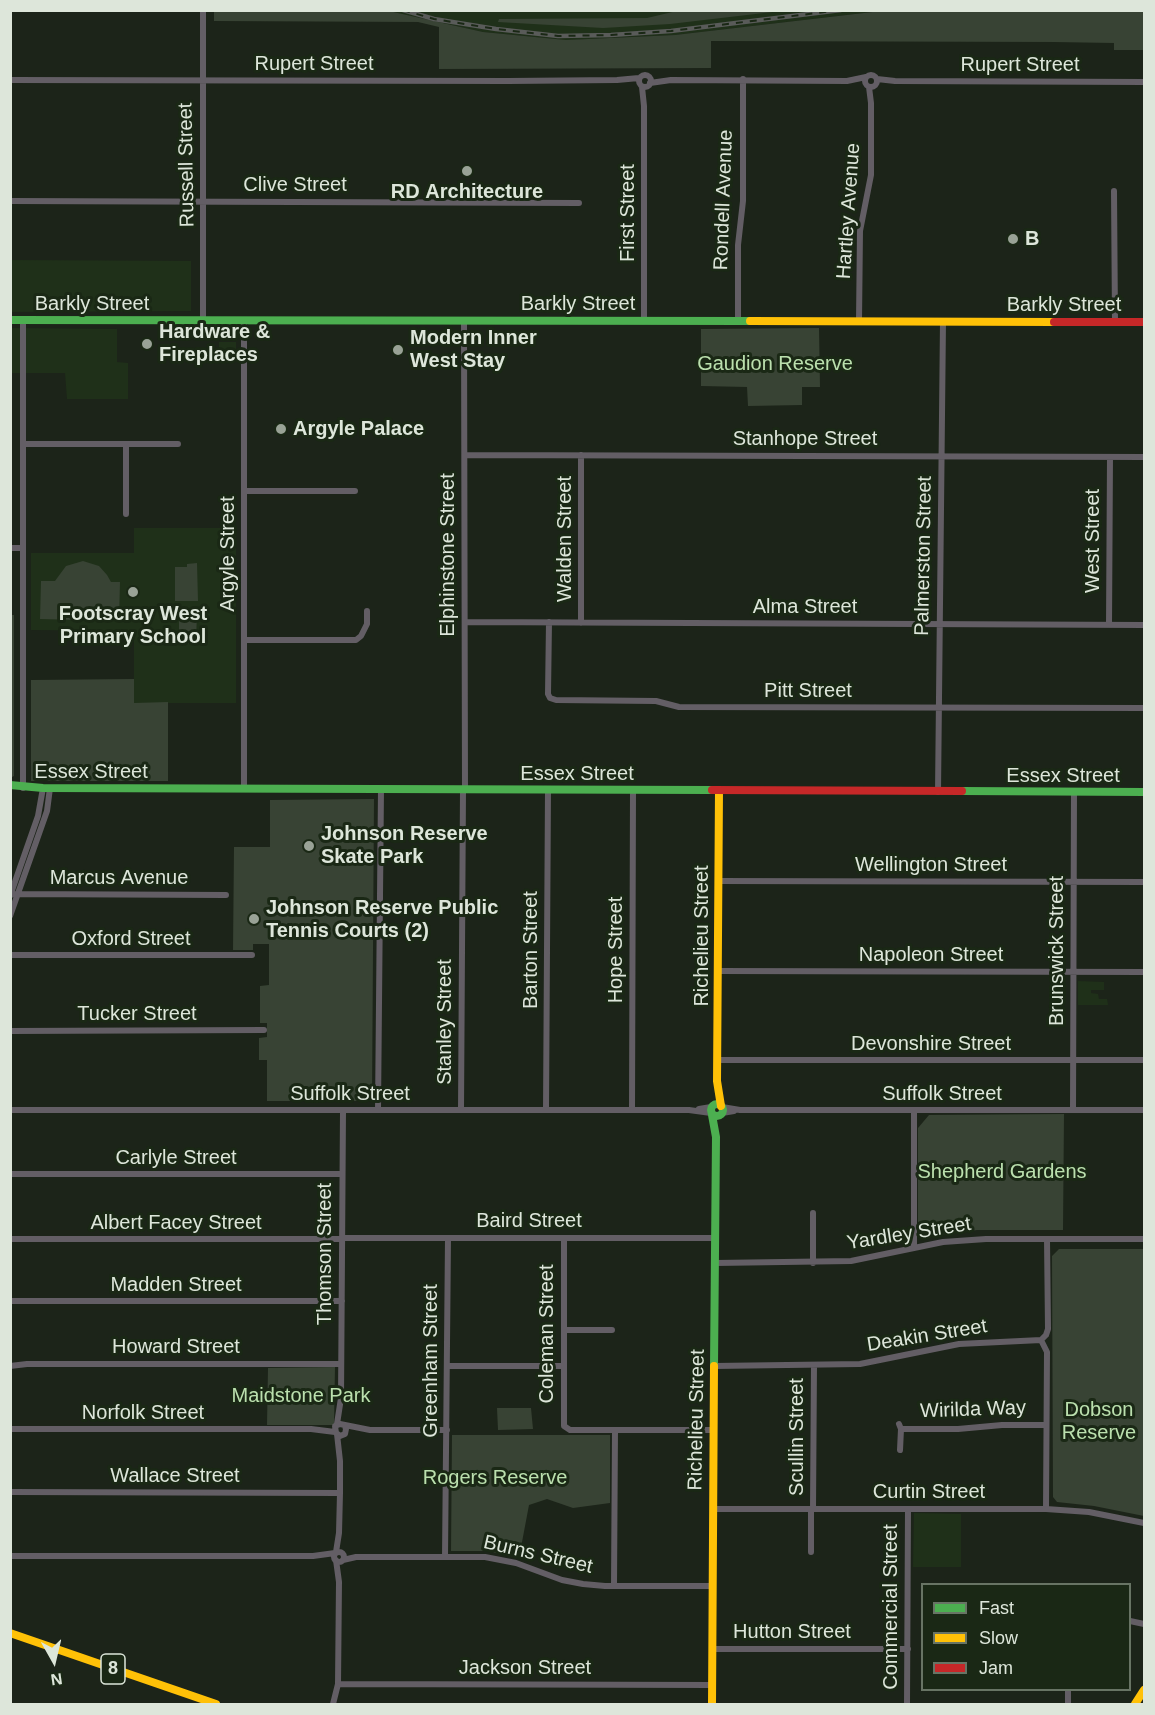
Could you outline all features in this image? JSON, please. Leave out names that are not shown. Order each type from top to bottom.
[{"type":"main road","name":"Barkly Street","points":[[10,320],[1144,322]]},
{"type":"main road","name":"Essex Street","points":[[10,785],[23,788],[1144,792]]},
{"type":"main road","name":"Richelieu Street","points":[[712,1704],[718,791]]},
{"type":"main road","name":"8","points":[[10,1634],[216,1704]]},
{"type":"main road","points":[[1137,1704],[1144,1690]]},
{"type":"street","name":"Russell Street","points":[[203,10],[203,320]]},
{"type":"street","points":[[866,77],[872,75],[873,84]]},
{"type":"street","name":"Rupert Street","points":[[847,81],[866,77]]},
{"type":"street","name":"Hartley Avenue","points":[[859,321],[860,231],[872,175],[873,84],[866,77]]},
{"type":"street","name":"Rupert Street","points":[[10,80],[617,80],[645,83],[671,80],[743,79],[847,81],[873,84],[895,81],[1144,82]]},
{"type":"street","name":"Rondell Avenue","points":[[738,321],[738,245],[743,201],[743,79]]},
{"type":"street","name":"First Street","points":[[644,321],[645,83]]},
{"type":"street","points":[[1113,191],[1115,322]]},
{"type":"street","name":"Clive Street","points":[[10,201],[579,203]]},
{"type":"street","points":[[23,320],[23,788]]},
{"type":"street","name":"Argyle Street","points":[[244,320],[244,789]]},
{"type":"street","name":"Elphinstone Street","points":[[464,320],[464,790]]},
{"type":"street","name":"Palmerston Street","points":[[938,792],[943,321]]},
{"type":"street","points":[[23,444],[178,444]]},
{"type":"street","points":[[126,445],[126,514]]},
{"type":"street","name":"Stanhope Street","points":[[465,455],[1144,458]]},
{"type":"street","name":"Walden Street","points":[[581,455],[581,623]]},
{"type":"street","name":"West Street","points":[[1110,457],[1110,625]]},
{"type":"street","points":[[244,491],[355,491]]},
{"type":"street","points":[[10,548],[23,548]]},
{"type":"street","points":[[244,640],[356,640],[361,636],[367,624],[367,611]]},
{"type":"street","name":"Alma Street","points":[[465,622],[1144,625]]},
{"type":"street","name":"Pitt Street","points":[[549,622],[548,694],[553,700],[656,701],[679,707],[1144,708]]},
{"type":"street","points":[[10,916],[13,895],[46,812],[46,788]]},
{"type":"street","points":[[378,1110],[381,789]]},
{"type":"street","name":"Stanley Street","points":[[461,1110],[464,790]]},
{"type":"street","name":"Barton Street","points":[[546,1110],[548,790]]},
{"type":"street","name":"Hope Street","points":[[632,1110],[633,791]]},
{"type":"street","name":"Brunswick Street","points":[[1073,1110],[1074,792]]},
{"type":"street","name":"Wellington Street","points":[[718,881],[1144,882]]},
{"type":"street","name":"Marcus Avenue","points":[[13,895],[226,895]]},
{"type":"street","name":"Oxford Street","points":[[10,955],[252,956]]},
{"type":"street","name":"Napoleon Street","points":[[718,971],[1144,972]]},
{"type":"street","name":"Tucker Street","points":[[10,1031],[264,1030]]},
{"type":"street","name":"Devonshire Street","points":[[718,1060],[1144,1060]]},
{"type":"street","name":"Suffolk Street","points":[[10,1110],[1144,1110]]},
{"type":"street","name":"Thomson Street","points":[[333,1704],[338,1684],[343,1110]]},
{"type":"street","points":[[914,1110],[914,1248]]},
{"type":"street","name":"Carlyle Street","points":[[10,1174],[342,1174]]},
{"type":"street","points":[[813,1213],[813,1263]]},
{"type":"street","name":"Baird Street","points":[[342,1238],[715,1238]]},
{"type":"street","name":"Albert Facey Street","points":[[10,1239],[342,1238]]},
{"type":"street","name":"Greenham Street","points":[[445,1557],[448,1238]]},
{"type":"street","name":"Coleman Street","points":[[564,1238],[563,1422],[566,1428],[576,1430],[615,1430]]},
{"type":"street","points":[[1046,1509],[1047,1352],[1041,1340],[1048,1329],[1047,1239]]},
{"type":"street","name":"Yardley Street","points":[[715,1263],[813,1263],[858,1260],[966,1240],[1144,1239]]},
{"type":"street","name":"Madden Street","points":[[10,1301],[342,1301]]},
{"type":"street","points":[[564,1330],[612,1329]]},
{"type":"street","name":"Deakin Street","points":[[714,1366],[814,1365],[878,1361],[959,1344],[1041,1340]]},
{"type":"street","name":"Howard Street","points":[[10,1366],[39,1364],[341,1364]]},
{"type":"street","name":"Scullin Street","points":[[811,1552],[814,1365]]},
{"type":"street","points":[[448,1366],[563,1366]]},
{"type":"street","name":"Wirilda Way","points":[[900,1450],[900,1426],[958,1429],[1002,1425],[1047,1425]]},
{"type":"street","name":"Norfolk Street","points":[[10,1429],[447,1430]]},
{"type":"street","points":[[614,1586],[615,1430],[713,1430]]},
{"type":"street","name":"Wallace Street","points":[[10,1492],[340,1493]]},
{"type":"street","name":"Curtin Street","points":[[713,1509],[1046,1509],[1089,1512],[1144,1523]]},
{"type":"street","name":"Commercial Street","points":[[907,1704],[908,1509]]},
{"type":"street","name":"Burns Street","points":[[10,1556],[313,1556],[500,1559],[572,1582],[614,1586],[713,1586]]},
{"type":"street","name":"Hutton Street","points":[[713,1649],[908,1649]]},
{"type":"street","name":"Jackson Street","points":[[338,1684],[712,1685]]},
{"type":"shaded area","points":[[389,11],[881,11],[675,35],[566,40],[483,32]]},
{"type":"shaded area","points":[[11,260],[191,261],[191,311],[11,312]]},
{"type":"shaded area","points":[[11,328],[117,329],[117,362],[128,363],[128,399],[67,399],[65,373],[11,373]]},
{"type":"shaded area","points":[[219,342],[236,342],[236,361],[219,361]]},
{"type":"shaded area","name":"Footscray West Primary School","points":[[134,528],[236,528],[236,703],[134,703],[134,631],[31,630],[31,553],[134,553]]},
{"type":"shaded area","points":[[1078,981],[1104,982],[1104,990],[1091,990],[1091,993],[1098,994],[1099,999],[1107,999],[1108,1005],[1078,1005]]},
{"type":"shaded area","points":[[914,1513],[961,1514],[961,1567],[913,1567]]},
{"type":"green space","points":[[681,10],[781,11],[670,24],[603,28],[498,22],[499,19],[647,18]]},
{"type":"green space","points":[[1144,10],[1144,50],[1114,50],[1114,43],[711,41],[711,68],[439,69],[439,27],[418,22],[214,21],[214,11],[389,11],[483,32],[566,40],[675,35],[881,11]]},
{"type":"green space","name":"Gaudion Reserve","points":[[819,328],[820,387],[802,387],[802,405],[748,406],[747,387],[701,386],[701,329]]},
{"type":"green space","points":[[83,561],[99,566],[111,582],[120,582],[119,621],[40,619],[41,581],[55,581],[66,566]]},
{"type":"green space","points":[[197,563],[198,601],[175,601],[175,567],[187,567],[187,564]]},
{"type":"green space","points":[[179,611],[197,611],[196,644],[179,644]]},
{"type":"green space","points":[[11,615],[14,615],[14,776],[10,777]]},
{"type":"green space","points":[[134,679],[134,703],[168,702],[168,781],[31,781],[31,680]]},
{"type":"green space","points":[[374,799],[372,1101],[267,1101],[267,1060],[259,1060],[259,1038],[267,1037],[267,1023],[260,1023],[260,986],[269,985],[269,944],[253,944],[253,950],[233,950],[234,847],[270,847],[270,800]]},
{"type":"green space","name":"Shepherd Gardens","points":[[1064,1114],[1063,1230],[977,1230],[942,1235],[930,1234],[918,1226],[918,1128],[929,1115]]},
{"type":"green space","name":"Dobson Reserve","points":[[1059,1249],[1144,1249],[1144,1516],[1094,1506],[1057,1502],[1053,1497],[1052,1256]]},
{"type":"green space","name":"Maidstone Park","points":[[335,1367],[334,1425],[267,1425],[268,1368]]},
{"type":"green space","points":[[497,1408],[531,1408],[533,1429],[498,1430]]},
{"type":"green space","name":"Rogers Reserve","points":[[452,1435],[610,1435],[610,1503],[573,1508],[547,1499],[529,1505],[519,1558],[488,1551],[451,1551]]},
{"type":"railway","points":[[403,10],[434,19],[558,36],[671,31],[841,10]]},
{"type":"traffic: fast","points":[[10,320],[750,321]]},
{"type":"traffic: fast","points":[[10,785],[43,788],[712,790]]},
{"type":"traffic: fast","points":[[962,791],[1144,792]]},
{"type":"traffic: fast","points":[[719,1104],[723,1110],[719,1116],[715,1116],[711,1108],[719,1104]]},
{"type":"traffic: fast","points":[[712,1115],[716,1137],[714,1366]]},
{"type":"traffic: slow","points":[[750,321],[1054,322]]},
{"type":"traffic: slow","points":[[719,791],[717,1081],[721,1106]]},
{"type":"traffic: slow","points":[[712,1704],[714,1366]]},
{"type":"traffic: slow","points":[[10,1633],[216,1704]]},
{"type":"traffic: slow","points":[[1135,1704],[1144,1690]]},
{"type":"traffic: jam","points":[[1054,322],[1144,322]]},
{"type":"traffic: jam","points":[[712,790],[962,791]]},
{"type":"place","name":"RD Architecture","points":[[467,171]]},
{"type":"place","name":"B","points":[[1013,239]]},
{"type":"place","name":"Hardware & Fireplaces","points":[[147,344]]},
{"type":"place","name":"Modern Inner West Stay","points":[[398,350]]},
{"type":"place","name":"Argyle Palace","points":[[281,429]]},
{"type":"place","name":"Footscray West Primary School","points":[[133,592]]},
{"type":"place","name":"Johnson Reserve Skate Park","points":[[309,846]]},
{"type":"place","name":"Johnson Reserve Public Tennis Courts (2)","points":[[254,919]]}]
